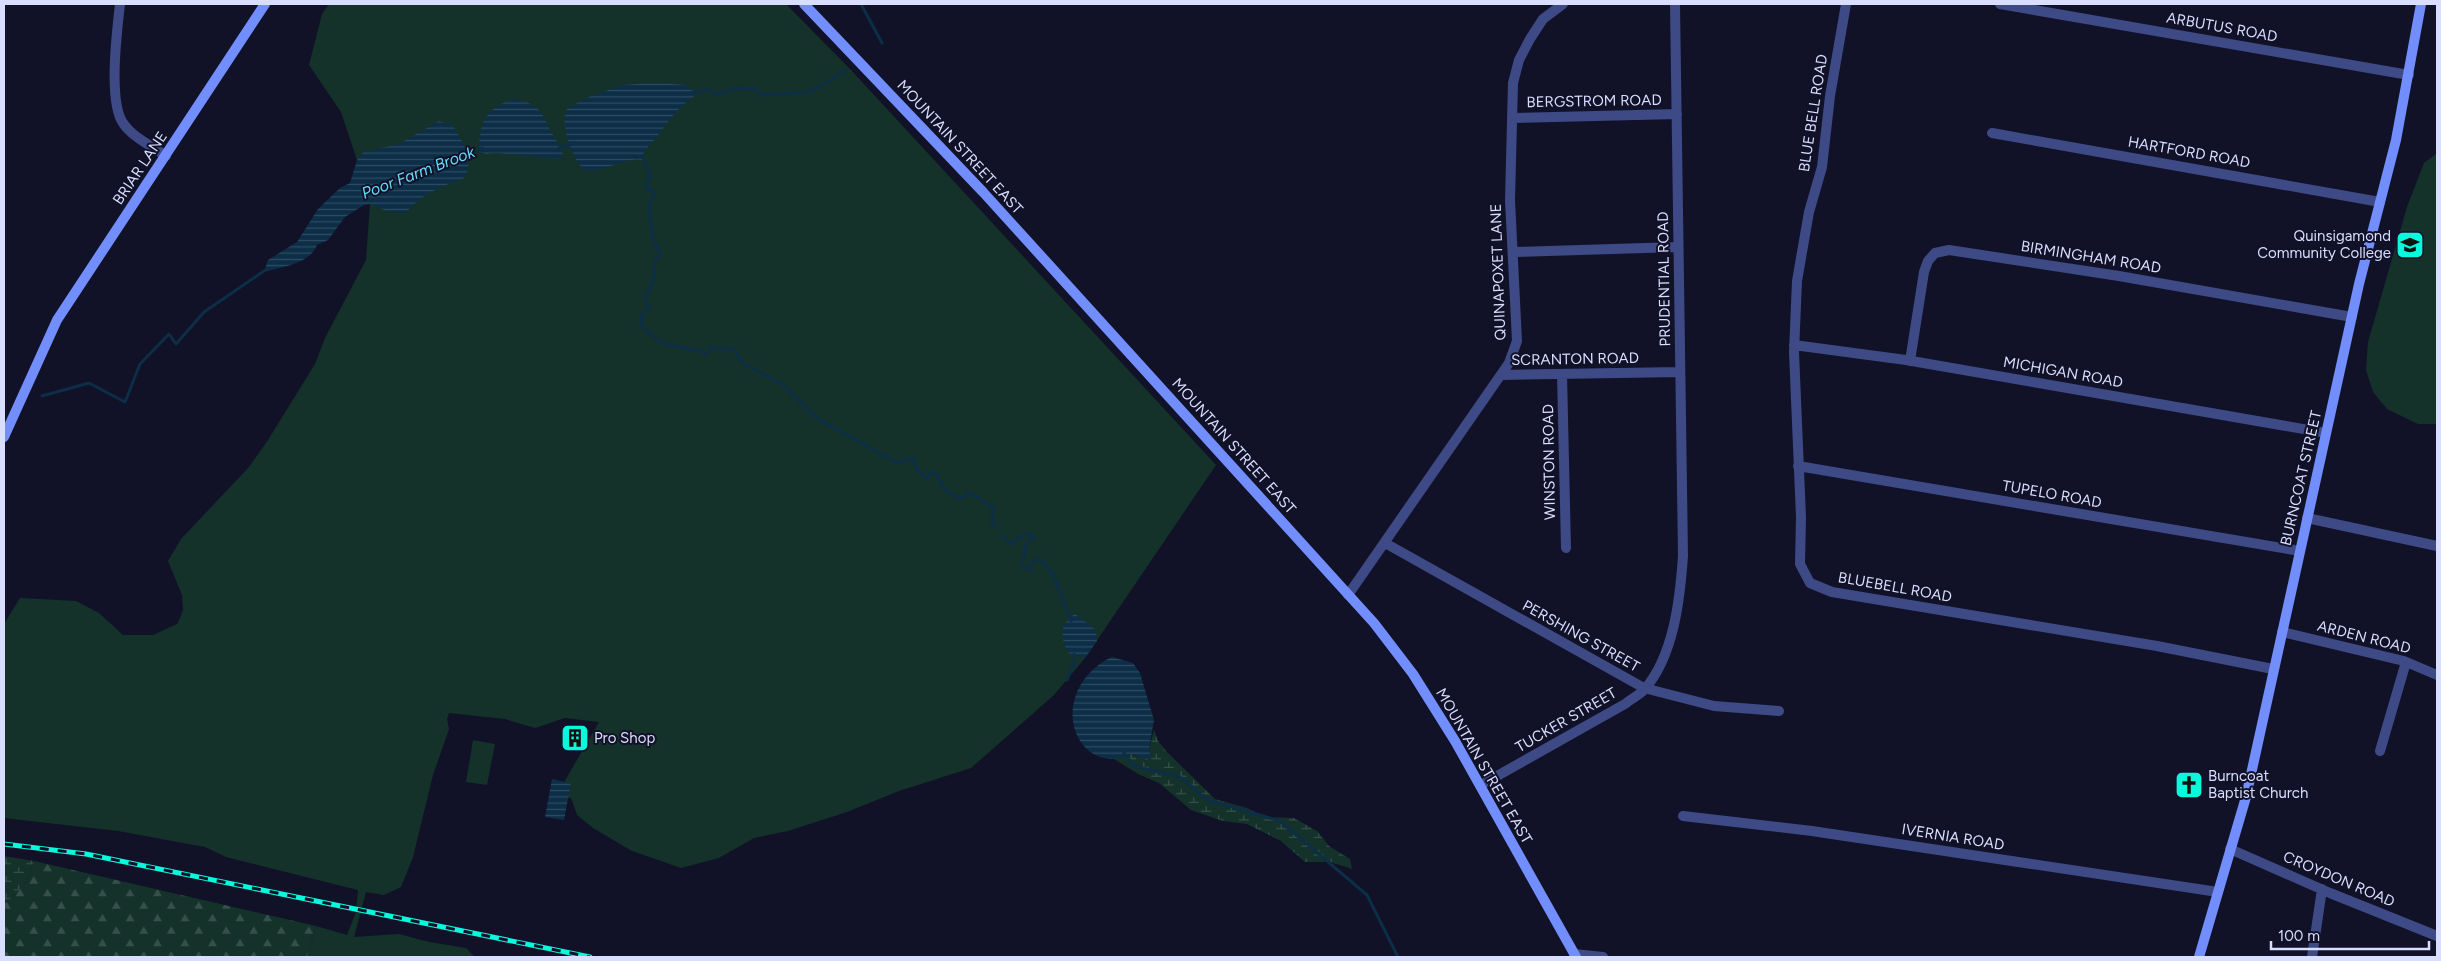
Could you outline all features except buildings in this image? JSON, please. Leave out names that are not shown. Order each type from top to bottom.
[{"type":"main road","name":"BRIAR LANE","points":[[4,437],[41,350],[80,283],[265,4]]},
{"type":"main road","name":"MOUNTAIN STREET EAST","points":[[804,4],[983,192],[1348,595],[1413,674],[1481,785],[1575,956]]},
{"type":"main road","name":"BURNCOAT STREET","points":[[2199,957],[2246,797],[2352,317],[2396,140],[2421,4]]},
{"type":"street","points":[[120,4],[114,88],[120,117],[128,128],[166,156]]},
{"type":"street","name":"QUINAPOXET LANE","points":[[1348,595],[1509,363],[1517,341],[1510,200],[1513,82],[1519,60],[1543,19],[1554,7],[1563,4]]},
{"type":"street","name":"PRUDENTIAL ROAD","points":[[1675,4],[1682,554]]},
{"type":"street","name":"BLUE BELL ROAD","points":[[1801,255],[1809,212],[1822,167],[1830,96],[1846,4]]},
{"type":"street","name":"ARBUTUS ROAD","points":[[2000,4],[2409,75]]},
{"type":"street","name":"BERGSTROM ROAD","points":[[1512,118],[1677,114]]},
{"type":"street","name":"HARTFORD ROAD","points":[[1992,133],[2380,202]]},
{"type":"street","points":[[1514,252],[1678,247]]},
{"type":"street","name":"BIRMINGHAM ROAD","points":[[1910,361],[1925,268],[1935,253],[1949,250],[2119,276],[2352,317]]},
{"type":"street","name":"BLUEBELL ROAD","points":[[1801,255],[1797,281],[1794,346],[1801,517],[1800,564],[1810,583],[1832,592],[2158,646],[2273,670]]},
{"type":"street","name":"MICHIGAN ROAD","points":[[1794,346],[1910,361],[2326,432]]},
{"type":"street","name":"SCRANTON ROAD","points":[[1501,375],[1680,372]]},
{"type":"street","name":"WINSTON ROAD","points":[[1562,374],[1566,548]]},
{"type":"street","name":"TUPELO ROAD","points":[[1798,466],[2300,552]]},
{"type":"street","points":[[2307,518],[2437,546]]},
{"type":"street","name":"PERSHING STREET","points":[[1384,543],[1644,688],[1714,706],[1779,711]]},
{"type":"street","name":"TUCKER STREET","points":[[1481,785],[1625,704],[1644,688],[1656,670],[1666,649],[1681,580],[1682,554]]},
{"type":"street","name":"ARDEN ROAD","points":[[2282,632],[2406,662],[2437,675]]},
{"type":"street","points":[[2380,751],[2406,662]]},
{"type":"street","name":"IVERNIA ROAD","points":[[1683,816],[1812,831],[2218,892]]},
{"type":"street","name":"CROYDON ROAD","points":[[2230,849],[2437,936]]},
{"type":"street","points":[[2312,957],[2322,889]]},
{"type":"street","points":[[1575,956],[1603,957]]},
{"type":"green space","points":[[329,4],[786,4],[851,70],[1216,465],[1085,658],[1054,695],[971,768],[899,791],[847,812],[788,831],[754,838],[719,858],[681,868],[632,851],[593,828],[577,815],[571,798],[556,796],[599,722],[565,718],[535,728],[505,719],[449,713],[447,719],[449,729],[433,775],[413,857],[401,887],[384,895],[366,892],[354,937],[399,934],[429,942],[466,948],[475,957],[307,957],[316,926],[347,935],[356,912],[358,890],[226,857],[205,847],[118,831],[4,818],[4,624],[20,598],[76,601],[99,613],[123,635],[153,635],[177,624],[183,610],[182,595],[168,561],[181,539],[249,467],[268,440],[315,364],[325,338],[366,260],[370,204],[341,112],[309,65],[322,14]]},
{"type":"green space","name":"Quinsigamond Community College","points":[[2437,153],[2437,424],[2418,424],[2387,409],[2373,392],[2366,370],[2368,342],[2407,207],[2424,163]]},
{"type":"green space","points":[[1154,730],[1158,741],[1167,752],[1215,799],[1247,808],[1264,817],[1294,818],[1317,831],[1329,846],[1350,859],[1352,869],[1331,862],[1305,862],[1281,841],[1247,824],[1223,821],[1191,810],[1159,783],[1138,774],[1114,759],[1131,754],[1138,757],[1151,755],[1149,749]]},
{"type":"green space","points":[[473,740],[495,744],[487,785],[466,782]]},
{"type":"green space","points":[[4,856],[34,861],[23,886],[4,904]]},
{"type":"green space","points":[[34,861],[316,926],[307,957],[4,957],[4,904],[23,886]]},
{"type":"water","points":[[656,83],[685,85],[694,92],[694,97],[679,109],[644,151],[643,160],[629,160],[600,169],[584,170],[568,141],[565,123],[567,109],[586,98],[623,85]]},
{"type":"water","points":[[514,99],[531,104],[540,111],[563,156],[558,159],[480,152],[480,133],[486,118],[497,106]]},
{"type":"water","points":[[439,121],[452,125],[467,151],[469,165],[463,179],[425,196],[406,213],[389,212],[370,204],[364,205],[345,217],[328,240],[317,245],[308,257],[294,264],[264,272],[268,260],[297,242],[318,209],[340,188],[350,183],[357,160],[363,152],[399,144]]},
{"type":"water","points":[[1075,614],[1096,630],[1097,641],[1085,658],[1068,653],[1064,642],[1063,627]]},
{"type":"water","points":[[1112,657],[1133,663],[1140,673],[1154,720],[1149,749],[1151,755],[1147,760],[1131,754],[1115,759],[1102,758],[1085,747],[1075,730],[1073,709],[1077,691],[1089,673]]},
{"type":"water","points":[[552,779],[571,783],[564,820],[545,817]]},
{"type":"waterway","name":"Poor Farm Brook","points":[[861,4],[882,43]]},
{"type":"waterway","name":"Poor Farm Brook","points":[[690,93],[707,90],[718,94],[734,89],[755,88],[760,95],[810,92],[845,71]]},
{"type":"waterway","name":"Poor Farm Brook","points":[[559,148],[572,144]]},
{"type":"waterway","name":"Poor Farm Brook","points":[[464,155],[482,148]]},
{"type":"waterway","points":[[643,158],[650,175],[646,188],[655,192],[649,207],[653,238],[660,254],[655,261],[653,281],[645,298],[649,307],[642,316],[641,325],[654,338],[665,344],[706,354],[711,347],[734,349],[741,362],[782,384],[818,419],[892,460],[900,462],[913,458],[917,470],[927,478],[932,472],[937,474],[946,491],[954,496],[964,498],[968,492],[993,507],[992,522],[997,528]]},
{"type":"waterway","name":"Poor Farm Brook","points":[[42,396],[89,383],[125,402],[140,364],[169,334],[176,344],[204,312],[267,269]]},
{"type":"waterway","points":[[1002,535],[1011,544],[1024,534],[1034,536],[1026,545],[1022,563],[1025,568],[1031,570],[1031,564],[1037,559],[1041,560],[1054,576],[1071,621]]},
{"type":"waterway","points":[[1067,680],[1075,661],[1074,654]]},
{"type":"waterway","points":[[1124,753],[1134,766],[1180,777],[1206,799],[1280,821],[1367,895],[1398,957]]},
{"type":"railway","points":[[4,844],[86,854],[590,957]]},
{"type":"place","name":"Quinsigamond Community College","points":[[2410,245]]},
{"type":"place","name":"Pro Shop","points":[[575,738]]},
{"type":"place","name":"Burncoat Baptist Church","points":[[2189,785]]}]
